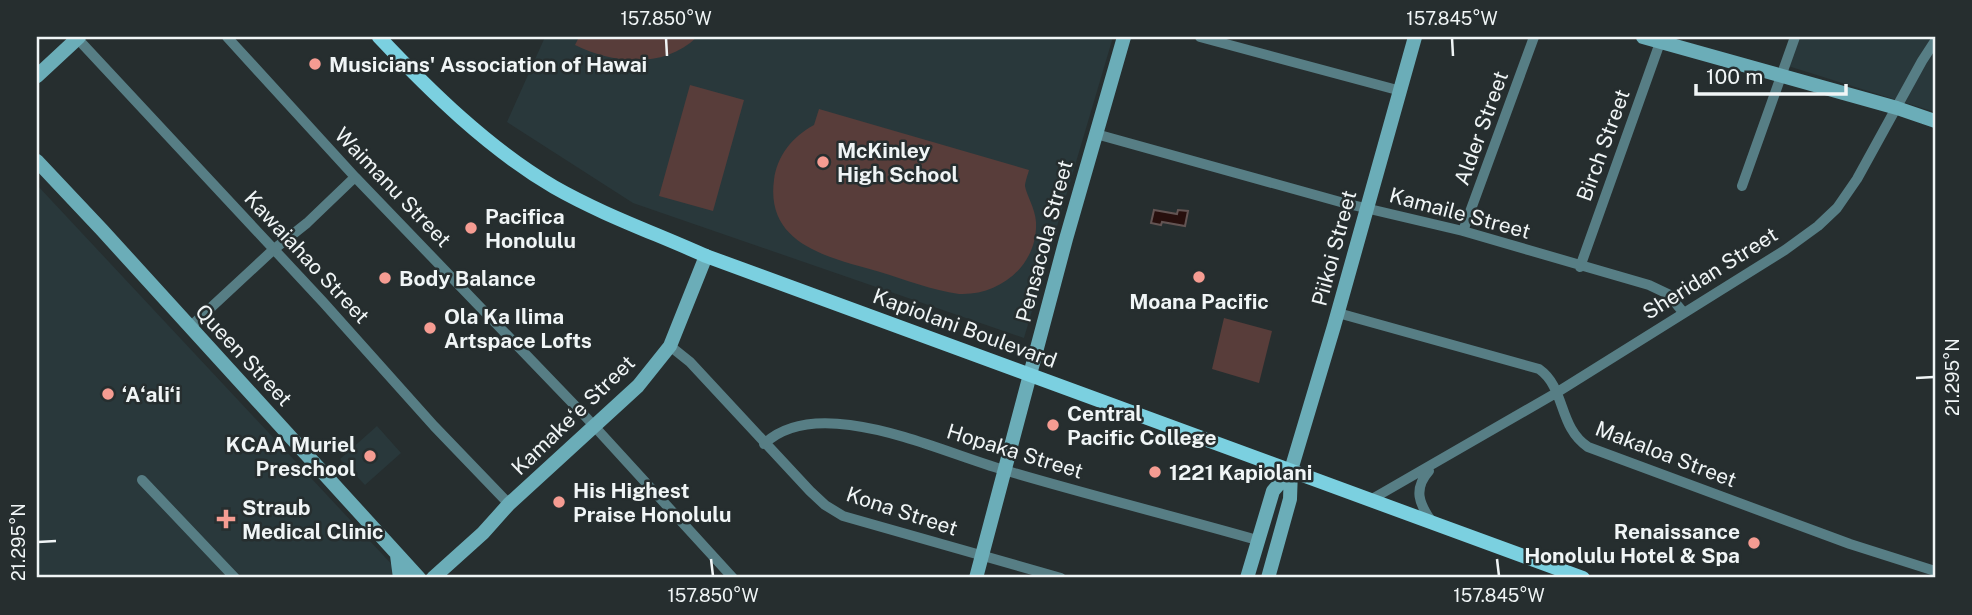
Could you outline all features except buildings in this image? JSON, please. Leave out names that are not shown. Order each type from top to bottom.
[{"type":"main road","name":"Kapiolani Boulevard","points":[[379,37],[449,107],[532,173],[613,216],[706,256],[1583,578]]},
{"type":"street","points":[[37,76],[77,37]]},
{"type":"street","name":"Kawaiahao Street","points":[[77,37],[509,504]]},
{"type":"street","name":"Waimanu Street","points":[[227,37],[355,177],[537,365],[733,578]]},
{"type":"street","name":"Pensacola Street","points":[[976,578],[1124,37]]},
{"type":"street","points":[[1200,37],[1401,92]]},
{"type":"street","name":"Piikoi Street","points":[[1268,578],[1290,499],[1291,470],[1415,37]]},
{"type":"street","name":"Alder Street","points":[[1463,231],[1534,37]]},
{"type":"street","points":[[1643,37],[1661,39],[1935,121]]},
{"type":"street","points":[[1742,186],[1795,37]]},
{"type":"street","name":"Birch Street","points":[[1580,267],[1661,39]]},
{"type":"street","name":"Sheridan Street","points":[[1371,499],[1556,393],[1785,250],[1818,226],[1837,208],[1857,179],[1935,41]]},
{"type":"street","name":"Kamaile Street","points":[[1096,134],[1366,208],[1463,231],[1649,285],[1668,294],[1683,312]]},
{"type":"street","name":"Queen Street","points":[[37,162],[419,578]]},
{"type":"street","points":[[190,327],[355,177]]},
{"type":"street","name":"Kamakeʻe Street","points":[[433,578],[638,386],[670,346],[706,256]]},
{"type":"street","name":"Makaloa Street","points":[[1338,313],[1532,367],[1545,374],[1556,393],[1566,421],[1575,436],[1588,447],[1850,544],[1935,572]]},
{"type":"street","name":"Kona Street","points":[[670,346],[690,362],[764,444],[825,505],[843,516],[1061,578]]},
{"type":"street","name":"Hopaka Street","points":[[764,444],[799,426],[823,423],[851,425],[1257,540]]},
{"type":"street","points":[[1432,522],[1422,508],[1418,491],[1420,482],[1434,465]]},
{"type":"street","name":"Piikoi Street","points":[[1247,578],[1273,491],[1291,470]]},
{"type":"street","points":[[142,480],[234,578]]},
{"type":"street","points":[[396,554],[400,578]]},
{"type":"shaded area","name":"McKinley High School","points":[[545,37],[1113,37],[1024,338],[633,203],[507,122]]},
{"type":"shaded area","points":[[579,37],[697,37],[669,54],[638,60],[605,56],[590,51],[575,45]]},
{"type":"shaded area","points":[[1799,37],[1935,37],[1935,112],[1788,66]]},
{"type":"shaded area","points":[[690,85],[744,100],[713,211],[659,196]]},
{"type":"shaded area","points":[[819,109],[1029,170],[1025,186],[1036,222],[1035,238],[1031,252],[1023,264],[1014,275],[989,290],[959,294],[842,261],[806,246],[791,235],[780,221],[774,203],[776,171],[787,148],[799,135],[814,125]]},
{"type":"shaded area","points":[[37,185],[398,571],[404,578],[37,578]]},
{"type":"shaded area","points":[[1154,210],[1177,214],[1178,210],[1188,211],[1185,226],[1151,223]]},
{"type":"shaded area","points":[[1224,318],[1272,331],[1259,383],[1212,369]]},
{"type":"shaded area","name":"KCAA Muriel Preschool","points":[[377,426],[401,453],[365,485],[340,459]]},
{"type":"place","name":"Musicians' Association of Hawai","points":[[315,64]]},
{"type":"place","name":"McKinley High School","points":[[823,162]]},
{"type":"place","name":"Pacifica Honolulu","points":[[471,228]]},
{"type":"place","name":"Moana Pacific","points":[[1199,277]]},
{"type":"place","name":"Body Balance","points":[[385,278]]},
{"type":"place","name":"Ola Ka Ilima Artspace Lofts","points":[[430,328]]},
{"type":"place","name":"‘A‘ali‘i","points":[[108,394]]},
{"type":"place","name":"Central Pacific College","points":[[1053,425]]},
{"type":"place","name":"KCAA Muriel Preschool","points":[[370,456]]},
{"type":"place","name":"1221 Kapiolani","points":[[1155,472]]},
{"type":"place","name":"His Highest Praise Honolulu","points":[[559,502]]},
{"type":"place","name":"Straub Medical Clinic","points":[[226,519]]},
{"type":"place","name":"Renaissance Honolulu Hotel & Spa","points":[[1754,543]]}]
